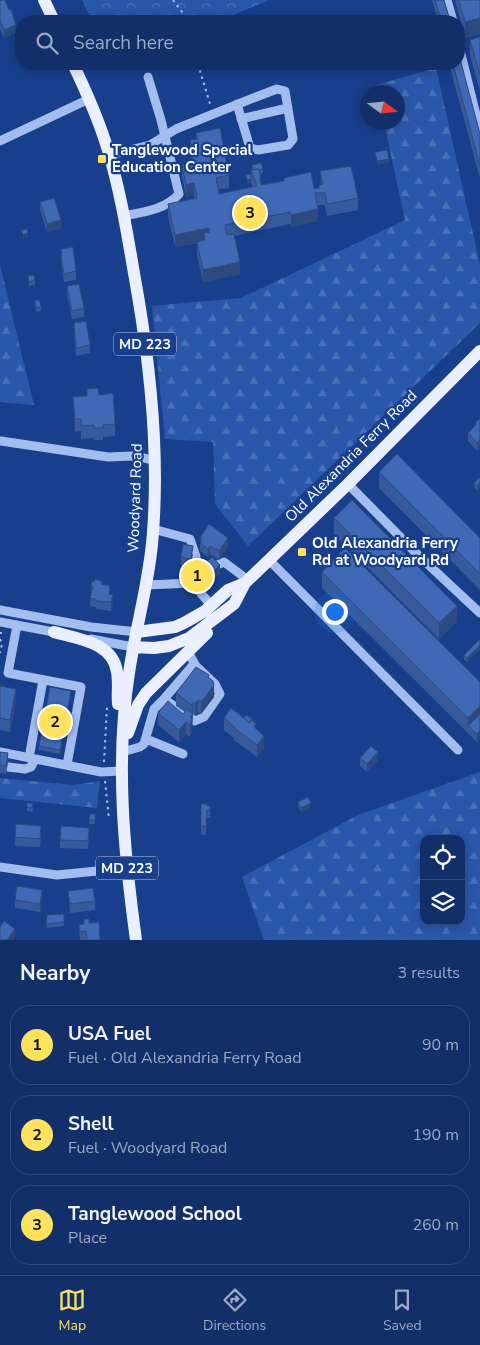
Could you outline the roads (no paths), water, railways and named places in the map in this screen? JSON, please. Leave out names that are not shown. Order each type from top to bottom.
[{"type":"main road","points":[[44,0],[51,15]]},
{"type":"main road","name":"Woodyard Road","points":[[77,70],[109,155],[123,216],[139,303],[152,403],[154,460],[153,529],[146,585],[133,647],[125,703],[122,752],[127,868],[136,940]]},
{"type":"main road","name":"Old Alexandria Ferry Road","points":[[133,647],[154,648],[180,642],[234,604],[246,582],[348,484],[480,351]]},
{"type":"main road","name":"Old Alexandria Ferry Road","points":[[137,632],[175,627],[193,619],[228,590],[246,582]]},
{"type":"main road","points":[[122,752],[138,705],[146,693],[234,604]]},
{"type":"main road","points":[[54,632],[92,642],[101,647],[113,661],[118,676],[117,702],[122,752]]},
{"type":"street","points":[[447,0],[451,15]]},
{"type":"street","points":[[465,70],[480,131]]},
{"type":"street","points":[[123,216],[151,210],[172,202],[179,194],[148,77]]},
{"type":"street","points":[[109,155],[150,145],[176,129],[237,104],[276,89],[285,91],[294,138],[288,145],[258,150],[250,148],[237,104]]},
{"type":"street","points":[[0,141],[89,99]]},
{"type":"street","points":[[241,119],[288,108]]},
{"type":"street","points":[[1,441],[108,457],[132,456],[154,460]]},
{"type":"street","points":[[348,484],[418,555],[480,613]]},
{"type":"street","points":[[153,529],[190,539],[196,557],[193,585],[211,605]]},
{"type":"street","points":[[269,560],[458,750]]},
{"type":"street","points":[[213,567],[224,562],[246,582]]},
{"type":"street","points":[[146,585],[193,585],[203,576]]},
{"type":"street","points":[[0,610],[137,632]]},
{"type":"street","points":[[0,622],[133,647]]},
{"type":"street","points":[[17,625],[4,672],[81,687],[73,710],[67,741],[67,765]]},
{"type":"street","points":[[164,699],[195,721],[204,717],[220,694],[215,684],[194,664],[188,652]]},
{"type":"street","points":[[122,752],[140,747],[146,739],[154,709],[194,664]]},
{"type":"street","points":[[8,766],[25,769],[31,767],[43,704],[43,680]]},
{"type":"street","points":[[146,739],[183,754]]},
{"type":"street","points":[[0,752],[101,772],[122,771]]},
{"type":"street","points":[[0,867],[56,875],[127,868]]},
{"type":"place","name":"Tanglewood Special Education Center","points":[[102,159]]},
{"type":"place","name":"Tanglewood School","points":[[250,213]]},
{"type":"place","name":"Old Alexandria Ferry Rd at Woodyard Rd","points":[[302,552]]},
{"type":"place","name":"USA Fuel","points":[[197,576]]},
{"type":"place","name":"Shell","points":[[55,722]]}]
